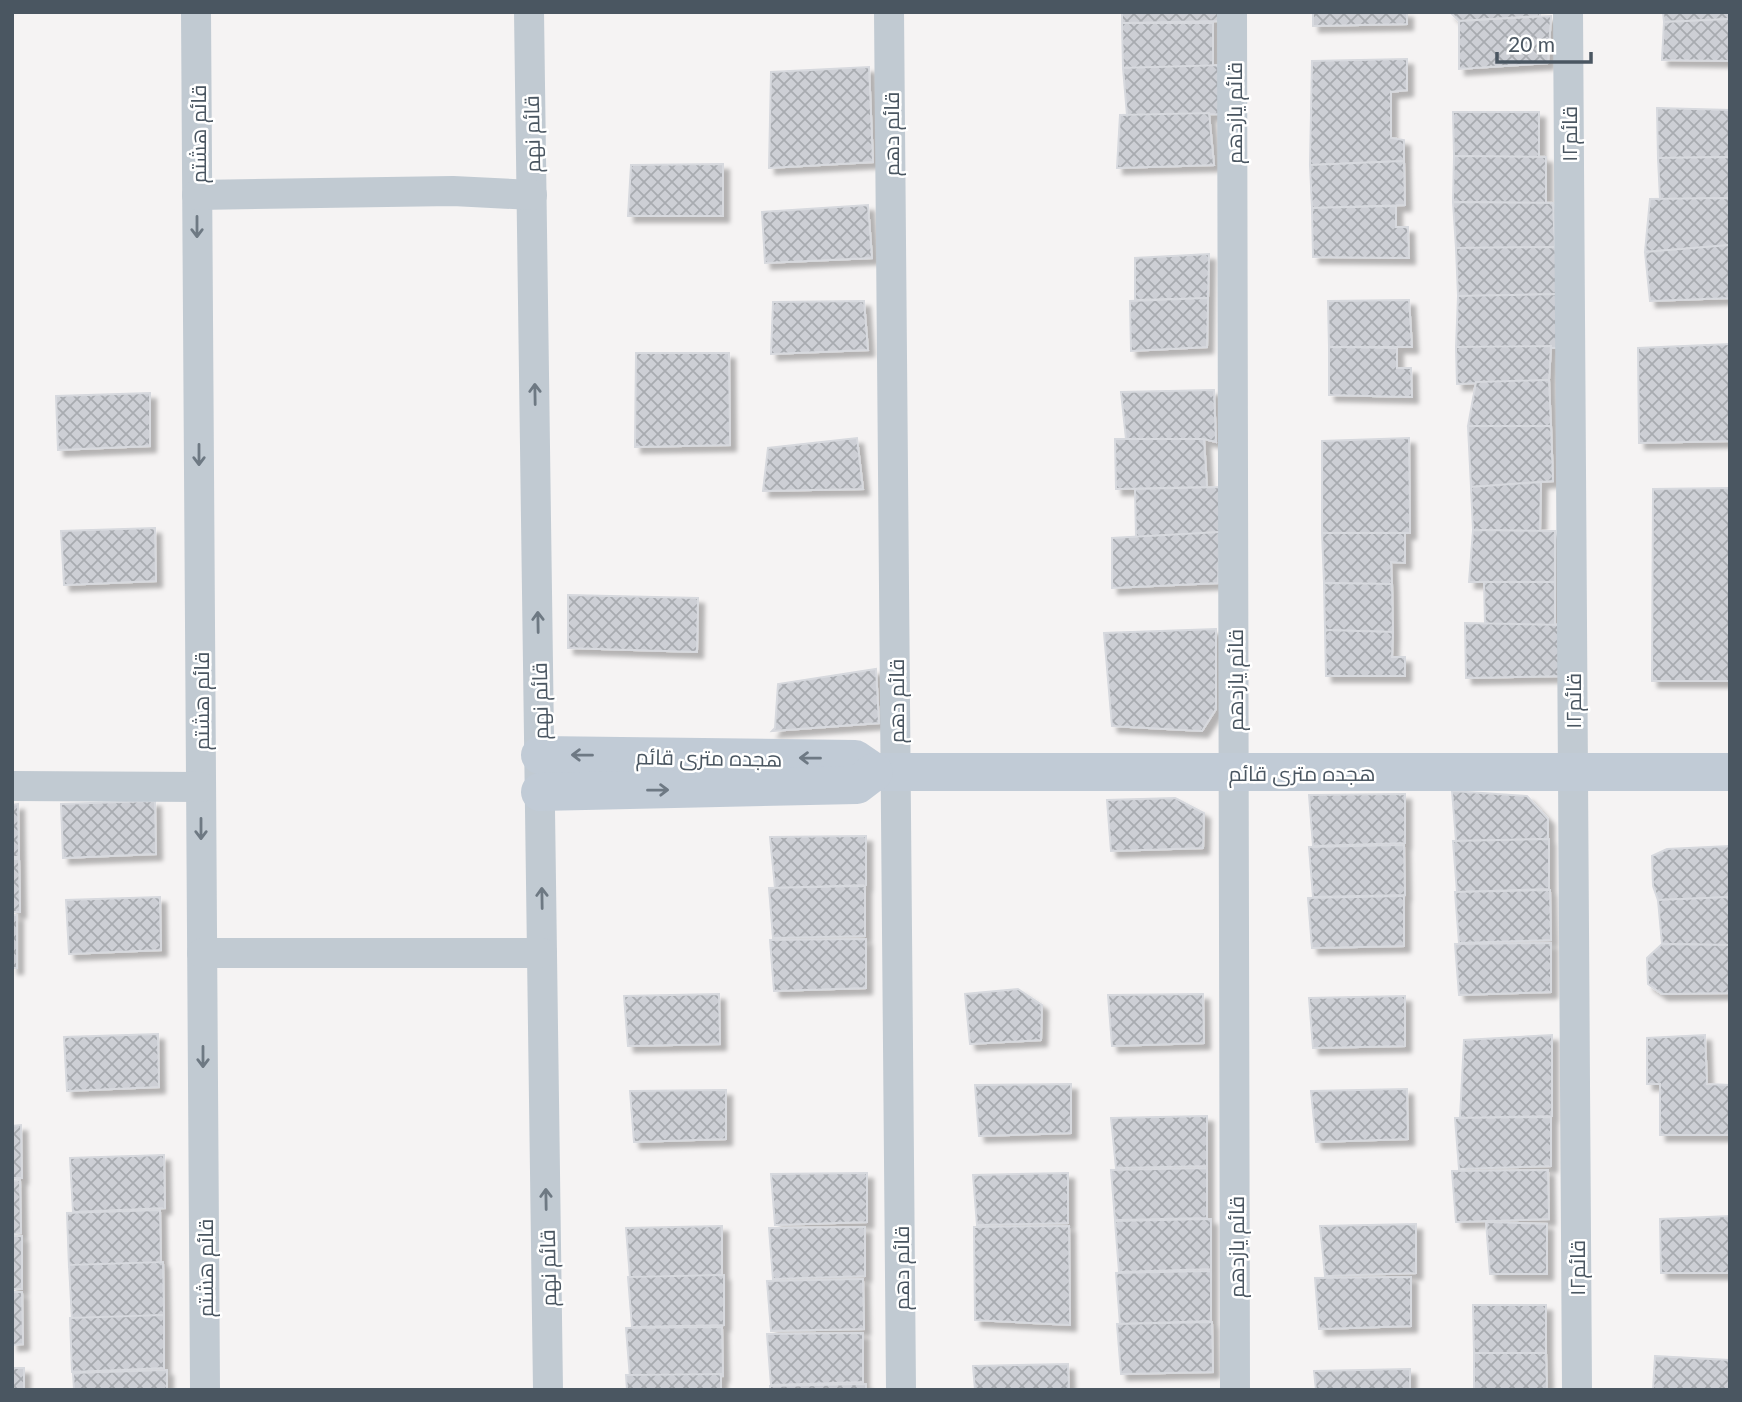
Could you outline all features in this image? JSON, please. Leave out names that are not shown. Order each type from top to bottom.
[{"type":"street","name":"قائم هشتم","points":[[196,12],[205,1390]]},
{"type":"street","name":"قائم نهم","points":[[530,12],[548,1390]]},
{"type":"street","name":"قائم دهم","points":[[889,12],[885,772],[901,1390]]},
{"type":"street","name":"قائم یازدهم","points":[[1232,12],[1236,1390]]},
{"type":"street","name":"قائم۱۲","points":[[1567,12],[1577,1390]]},
{"type":"street","points":[[197,195],[453,191],[532,195]]},
{"type":"street","name":"هجده متری قائم","points":[[540,773],[828,787],[857,785],[885,772],[1730,772]]},
{"type":"street","points":[[12,786],[201,787]]},
{"type":"street","points":[[202,953],[542,953]]},
{"type":"building","points":[[1122,12],[1218,12],[1219,21],[1122,23]]},
{"type":"building","points":[[1313,12],[1407,12],[1407,24],[1313,26]]},
{"type":"building","points":[[1450,12],[1540,12],[1540,16],[1459,21]]},
{"type":"building","points":[[1663,12],[1730,12],[1730,19],[1664,22]]},
{"type":"building","points":[[1551,16],[1548,63],[1459,69],[1459,21]]},
{"type":"building","points":[[1730,19],[1730,61],[1662,60],[1664,22]]},
{"type":"building","points":[[1122,23],[1213,23],[1213,66],[1123,68]]},
{"type":"building","points":[[1407,59],[1407,90],[1391,92],[1391,138],[1404,140],[1404,161],[1310,165],[1312,61]]},
{"type":"building","points":[[1224,65],[1222,114],[1127,115],[1123,68]]},
{"type":"building","points":[[869,67],[873,162],[769,168],[771,72]]},
{"type":"building","points":[[1657,108],[1730,110],[1730,157],[1658,158]]},
{"type":"building","points":[[1453,112],[1539,112],[1539,157],[1454,156]]},
{"type":"building","points":[[1209,113],[1214,165],[1117,168],[1120,115]]},
{"type":"building","points":[[1454,156],[1546,157],[1546,203],[1453,202]]},
{"type":"building","points":[[1730,157],[1730,198],[1660,199],[1658,158]]},
{"type":"building","points":[[1404,161],[1405,205],[1312,208],[1310,165]]},
{"type":"building","points":[[723,164],[723,216],[628,216],[631,165]]},
{"type":"building","points":[[1730,198],[1730,245],[1645,252],[1650,199]]},
{"type":"building","points":[[1453,202],[1553,203],[1555,247],[1456,248]]},
{"type":"building","points":[[868,205],[872,258],[765,263],[762,212]]},
{"type":"building","points":[[1396,206],[1396,227],[1408,227],[1409,258],[1313,257],[1312,208]]},
{"type":"building","points":[[1730,245],[1730,298],[1650,301],[1645,252]]},
{"type":"building","points":[[1555,247],[1561,294],[1458,296],[1456,248]]},
{"type":"building","points":[[1209,254],[1208,298],[1135,300],[1135,258]]},
{"type":"building","points":[[1561,294],[1563,348],[1456,347],[1458,296]]},
{"type":"building","points":[[1208,298],[1207,347],[1131,351],[1130,301]]},
{"type":"building","points":[[1409,300],[1412,347],[1329,347],[1328,301]]},
{"type":"building","points":[[864,301],[868,350],[771,354],[773,302]]},
{"type":"building","points":[[1730,344],[1730,441],[1639,443],[1638,348]]},
{"type":"building","points":[[1551,346],[1549,380],[1457,384],[1456,347]]},
{"type":"building","points":[[1329,347],[1397,348],[1397,368],[1411,368],[1412,397],[1329,395]]},
{"type":"building","points":[[636,353],[729,353],[730,445],[635,447]]},
{"type":"building","points":[[1549,380],[1551,429],[1468,426],[1476,382]]},
{"type":"building","points":[[1214,390],[1216,442],[1204,439],[1126,439],[1121,392]]},
{"type":"building","points":[[150,393],[150,446],[58,450],[56,396]]},
{"type":"building","points":[[1468,426],[1551,426],[1553,481],[1471,487]]},
{"type":"building","points":[[857,438],[863,489],[763,491],[768,448]]},
{"type":"building","points":[[1409,438],[1410,533],[1322,533],[1322,441]]},
{"type":"building","points":[[1115,439],[1204,439],[1207,487],[1116,489]]},
{"type":"building","points":[[1541,482],[1540,531],[1473,530],[1471,487]]},
{"type":"building","points":[[1226,487],[1220,532],[1136,537],[1135,489]]},
{"type":"building","points":[[1730,488],[1730,681],[1652,681],[1653,489]]},
{"type":"building","points":[[155,528],[156,581],[64,585],[61,531]]},
{"type":"building","points":[[1473,530],[1555,531],[1555,582],[1469,582]]},
{"type":"building","points":[[1220,532],[1218,583],[1112,588],[1112,538]]},
{"type":"building","points":[[1322,533],[1405,533],[1405,563],[1391,562],[1392,584],[1324,583]]},
{"type":"building","points":[[1484,582],[1555,582],[1555,625],[1485,624]]},
{"type":"building","points":[[1324,583],[1392,584],[1393,632],[1325,630]]},
{"type":"building","points":[[568,595],[698,598],[697,652],[568,648]]},
{"type":"building","points":[[1465,623],[1564,625],[1568,676],[1466,678]]},
{"type":"building","points":[[1216,629],[1216,709],[1202,731],[1112,726],[1104,633]]},
{"type":"building","points":[[1325,630],[1393,632],[1392,657],[1405,657],[1405,676],[1326,676]]},
{"type":"building","points":[[876,669],[879,723],[772,731],[775,728],[778,684]]},
{"type":"building","points":[[1452,791],[1527,796],[1548,819],[1548,839],[1456,841]]},
{"type":"building","points":[[1405,794],[1405,843],[1313,846],[1309,795]]},
{"type":"building","points":[[1175,798],[1204,813],[1203,848],[1111,851],[1107,800]]},
{"type":"building","points":[[155,801],[156,854],[63,858],[61,804]]},
{"type":"building","points":[[18,804],[19,857],[12,857],[12,805]]},
{"type":"building","points":[[866,836],[866,885],[775,888],[770,837]]},
{"type":"building","points":[[1549,839],[1549,889],[1457,892],[1453,841]]},
{"type":"building","points":[[1404,845],[1405,895],[1313,897],[1309,847]]},
{"type":"building","points":[[1729,846],[1730,897],[1658,900],[1653,886],[1652,856],[1667,849]]},
{"type":"building","points":[[12,859],[19,859],[20,912],[12,912]]},
{"type":"building","points":[[865,886],[865,936],[773,938],[769,888]]},
{"type":"building","points":[[1550,890],[1551,940],[1459,943],[1455,892]]},
{"type":"building","points":[[1404,896],[1404,946],[1312,948],[1308,898]]},
{"type":"building","points":[[160,897],[161,950],[69,954],[66,900]]},
{"type":"building","points":[[1730,897],[1730,945],[1662,944],[1658,900]]},
{"type":"building","points":[[12,915],[17,915],[17,968],[12,968]]},
{"type":"building","points":[[866,939],[866,988],[774,991],[770,940]]},
{"type":"building","points":[[1551,943],[1551,992],[1459,995],[1455,944]]},
{"type":"building","points":[[1662,944],[1730,945],[1730,993],[1662,994],[1648,984],[1647,958]]},
{"type":"building","points":[[1018,989],[1042,1005],[1041,1040],[970,1044],[965,994]]},
{"type":"building","points":[[719,994],[720,1044],[628,1046],[624,996]]},
{"type":"building","points":[[1203,994],[1204,1043],[1112,1046],[1108,995]]},
{"type":"building","points":[[1405,996],[1405,1046],[1313,1048],[1309,998]]},
{"type":"building","points":[[158,1034],[159,1087],[67,1091],[64,1037]]},
{"type":"building","points":[[1552,1035],[1552,1116],[1460,1118],[1464,1040]]},
{"type":"building","points":[[1705,1035],[1707,1084],[1730,1085],[1730,1135],[1660,1135],[1660,1084],[1647,1084],[1647,1038]]},
{"type":"building","points":[[1071,1084],[1071,1133],[979,1136],[975,1085]]},
{"type":"building","points":[[1407,1089],[1408,1139],[1316,1142],[1311,1091]]},
{"type":"building","points":[[726,1090],[726,1139],[634,1142],[630,1091]]},
{"type":"building","points":[[1207,1116],[1207,1166],[1116,1168],[1111,1118]]},
{"type":"building","points":[[1551,1117],[1551,1166],[1459,1169],[1455,1118]]},
{"type":"building","points":[[21,1125],[22,1178],[12,1178],[12,1126]]},
{"type":"building","points":[[164,1155],[165,1208],[73,1212],[70,1158]]},
{"type":"building","points":[[1207,1168],[1207,1218],[1115,1220],[1111,1170]]},
{"type":"building","points":[[1548,1170],[1549,1219],[1456,1222],[1452,1171]]},
{"type":"building","points":[[867,1173],[867,1222],[775,1225],[771,1174]]},
{"type":"building","points":[[1068,1173],[1068,1223],[977,1225],[973,1175]]},
{"type":"building","points":[[20,1180],[21,1233],[12,1234],[12,1181]]},
{"type":"building","points":[[160,1210],[161,1263],[69,1267],[67,1213]]},
{"type":"building","points":[[1730,1216],[1730,1273],[1661,1273],[1660,1219]]},
{"type":"building","points":[[1211,1219],[1211,1269],[1119,1272],[1115,1221]]},
{"type":"building","points":[[1486,1222],[1547,1224],[1547,1274],[1490,1274]]},
{"type":"building","points":[[1416,1224],[1416,1273],[1325,1276],[1320,1226]]},
{"type":"building","points":[[722,1226],[722,1275],[630,1278],[626,1228]]},
{"type":"building","points":[[1069,1226],[1070,1325],[975,1320],[974,1227]]},
{"type":"building","points":[[865,1227],[865,1276],[773,1279],[769,1228]]},
{"type":"building","points":[[12,1236],[22,1236],[22,1289],[12,1289]]},
{"type":"building","points":[[163,1262],[164,1315],[72,1320],[69,1265]]},
{"type":"building","points":[[1211,1271],[1211,1321],[1120,1324],[1116,1273]]},
{"type":"building","points":[[724,1275],[724,1325],[632,1327],[628,1277]]},
{"type":"building","points":[[1411,1277],[1411,1326],[1319,1329],[1315,1278]]},
{"type":"building","points":[[863,1279],[864,1329],[771,1331],[767,1281]]},
{"type":"building","points":[[12,1292],[22,1292],[23,1344],[12,1345]]},
{"type":"building","points":[[1473,1305],[1546,1305],[1546,1354],[1474,1354]]},
{"type":"building","points":[[164,1315],[164,1368],[72,1372],[70,1318]]},
{"type":"building","points":[[1212,1322],[1213,1372],[1121,1374],[1117,1324]]},
{"type":"building","points":[[722,1327],[723,1376],[630,1378],[626,1328]]},
{"type":"building","points":[[863,1333],[863,1382],[771,1385],[767,1334]]},
{"type":"building","points":[[1474,1353],[1546,1353],[1547,1390],[1474,1390]]},
{"type":"building","points":[[1655,1356],[1729,1360],[1730,1390],[1653,1390]]},
{"type":"building","points":[[1068,1364],[1069,1390],[975,1390],[973,1366]]},
{"type":"building","points":[[12,1368],[24,1368],[24,1390],[12,1390]]},
{"type":"building","points":[[1410,1369],[1410,1390],[1316,1390],[1314,1371]]},
{"type":"building","points":[[167,1370],[167,1390],[74,1390],[73,1373]]},
{"type":"building","points":[[721,1374],[721,1390],[627,1390],[626,1375]]},
{"type":"building","points":[[866,1384],[866,1390],[770,1390],[770,1386]]}]
